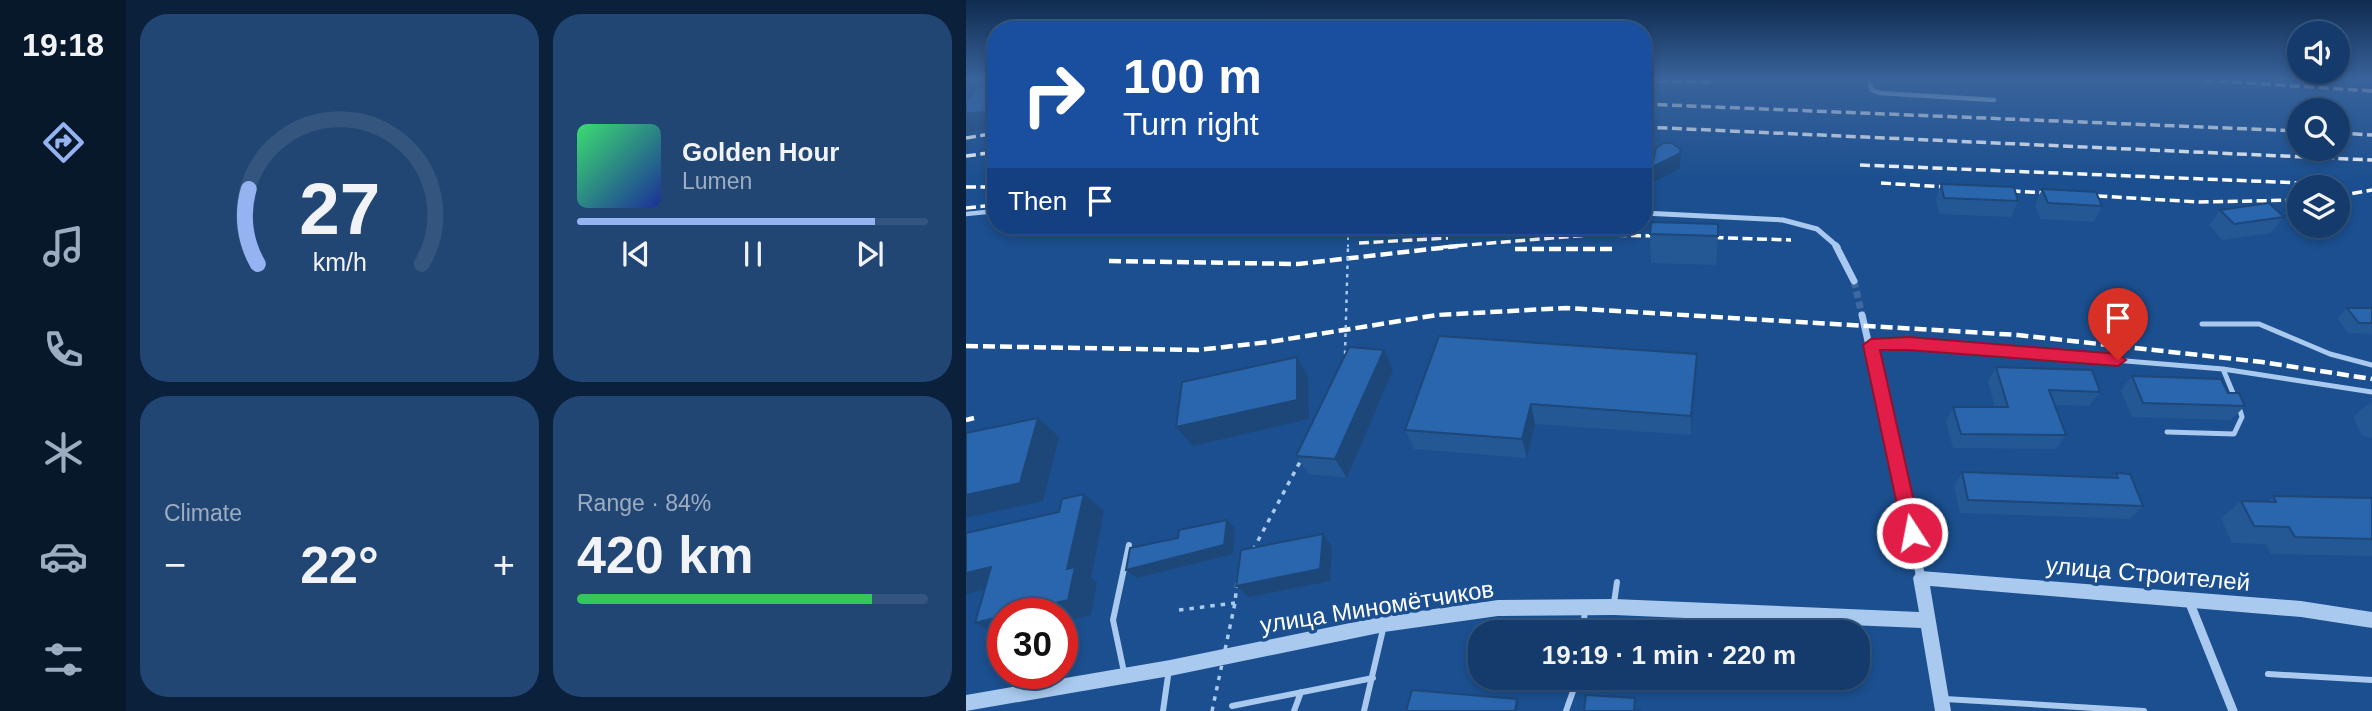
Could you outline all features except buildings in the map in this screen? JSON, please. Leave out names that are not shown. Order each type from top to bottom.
[{"type":"street","points":[[1652,213],[1780,220],[1809,225],[1829,237],[1839,247],[1854,281]]},
{"type":"street","points":[[1862,314],[1908,510],[1942,705]]},
{"type":"street","name":"улица Строителей","points":[[1921,578],[2301,609],[2372,620]]},
{"type":"street","points":[[2189,600],[2233,711]]},
{"type":"street","name":"улица Миномётчиков","points":[[966,703],[1170,667],[1384,624],[1498,608],[1586,606],[1926,620]]},
{"type":"lane","points":[[966,214],[987,212]]},
{"type":"lane","points":[[2202,324],[2259,324],[2330,354],[2372,365]]},
{"type":"lane","points":[[1871,345],[1908,344],[2223,369],[2372,392]]},
{"type":"lane","points":[[2167,432],[2234,434],[2242,417],[2223,369]]},
{"type":"lane","points":[[1125,675],[1113,620],[1129,545]]},
{"type":"lane","points":[[1614,607],[1617,582]]},
{"type":"lane","points":[[1584,620],[1586,606]]},
{"type":"lane","points":[[1364,711],[1384,624]]},
{"type":"lane","points":[[1163,711],[1170,667]]},
{"type":"lane","points":[[2268,674],[2372,680]]},
{"type":"lane","points":[[1232,706],[1373,678]]},
{"type":"lane","points":[[1566,711],[1573,690]]},
{"type":"lane","points":[[1294,711],[1301,692]]},
{"type":"lane","points":[[1942,705],[2144,711]]},
{"type":"path","points":[[1345,360],[1347,235]]},
{"type":"path","points":[[1248,560],[1305,451]]},
{"type":"path","points":[[1212,711],[1235,603],[1235,585],[1241,573]]},
{"type":"path","points":[[1179,610],[1235,603]]},
{"type":"tunnel","points":[[1854,281],[1862,315]]},
{"type":"railway","points":[[1866,113],[2287,130]]},
{"type":"railway","points":[[1652,127],[2372,160]]},
{"type":"railway","points":[[966,138],[987,134]]},
{"type":"railway","points":[[2350,134],[2372,135]]},
{"type":"railway","points":[[966,156],[987,153]]},
{"type":"railway","points":[[1860,165],[2287,182]]},
{"type":"railway","points":[[1881,183],[1961,188]]},
{"type":"railway","points":[[966,187],[987,187]]},
{"type":"railway","points":[[1996,190],[2199,202],[2287,200]]},
{"type":"railway","points":[[2350,194],[2372,190]]},
{"type":"railway","points":[[966,208],[987,206]]},
{"type":"railway","points":[[1443,247],[1589,235],[1671,236]]},
{"type":"railway","points":[[1699,237],[1791,240]]},
{"type":"railway","points":[[1359,243],[1448,238]]},
{"type":"railway","points":[[1109,261],[1298,264],[1458,246]]},
{"type":"railway","points":[[1515,249],[1616,249]]},
{"type":"railway","points":[[966,346],[1198,350],[1269,342],[1437,315],[1566,308],[2018,335],[2262,362],[2372,379]]},
{"type":"railway","points":[[966,420],[974,418]]},
{"type":"route","points":[[1912,533],[1871,345],[1908,344],[2118,360]]}]
